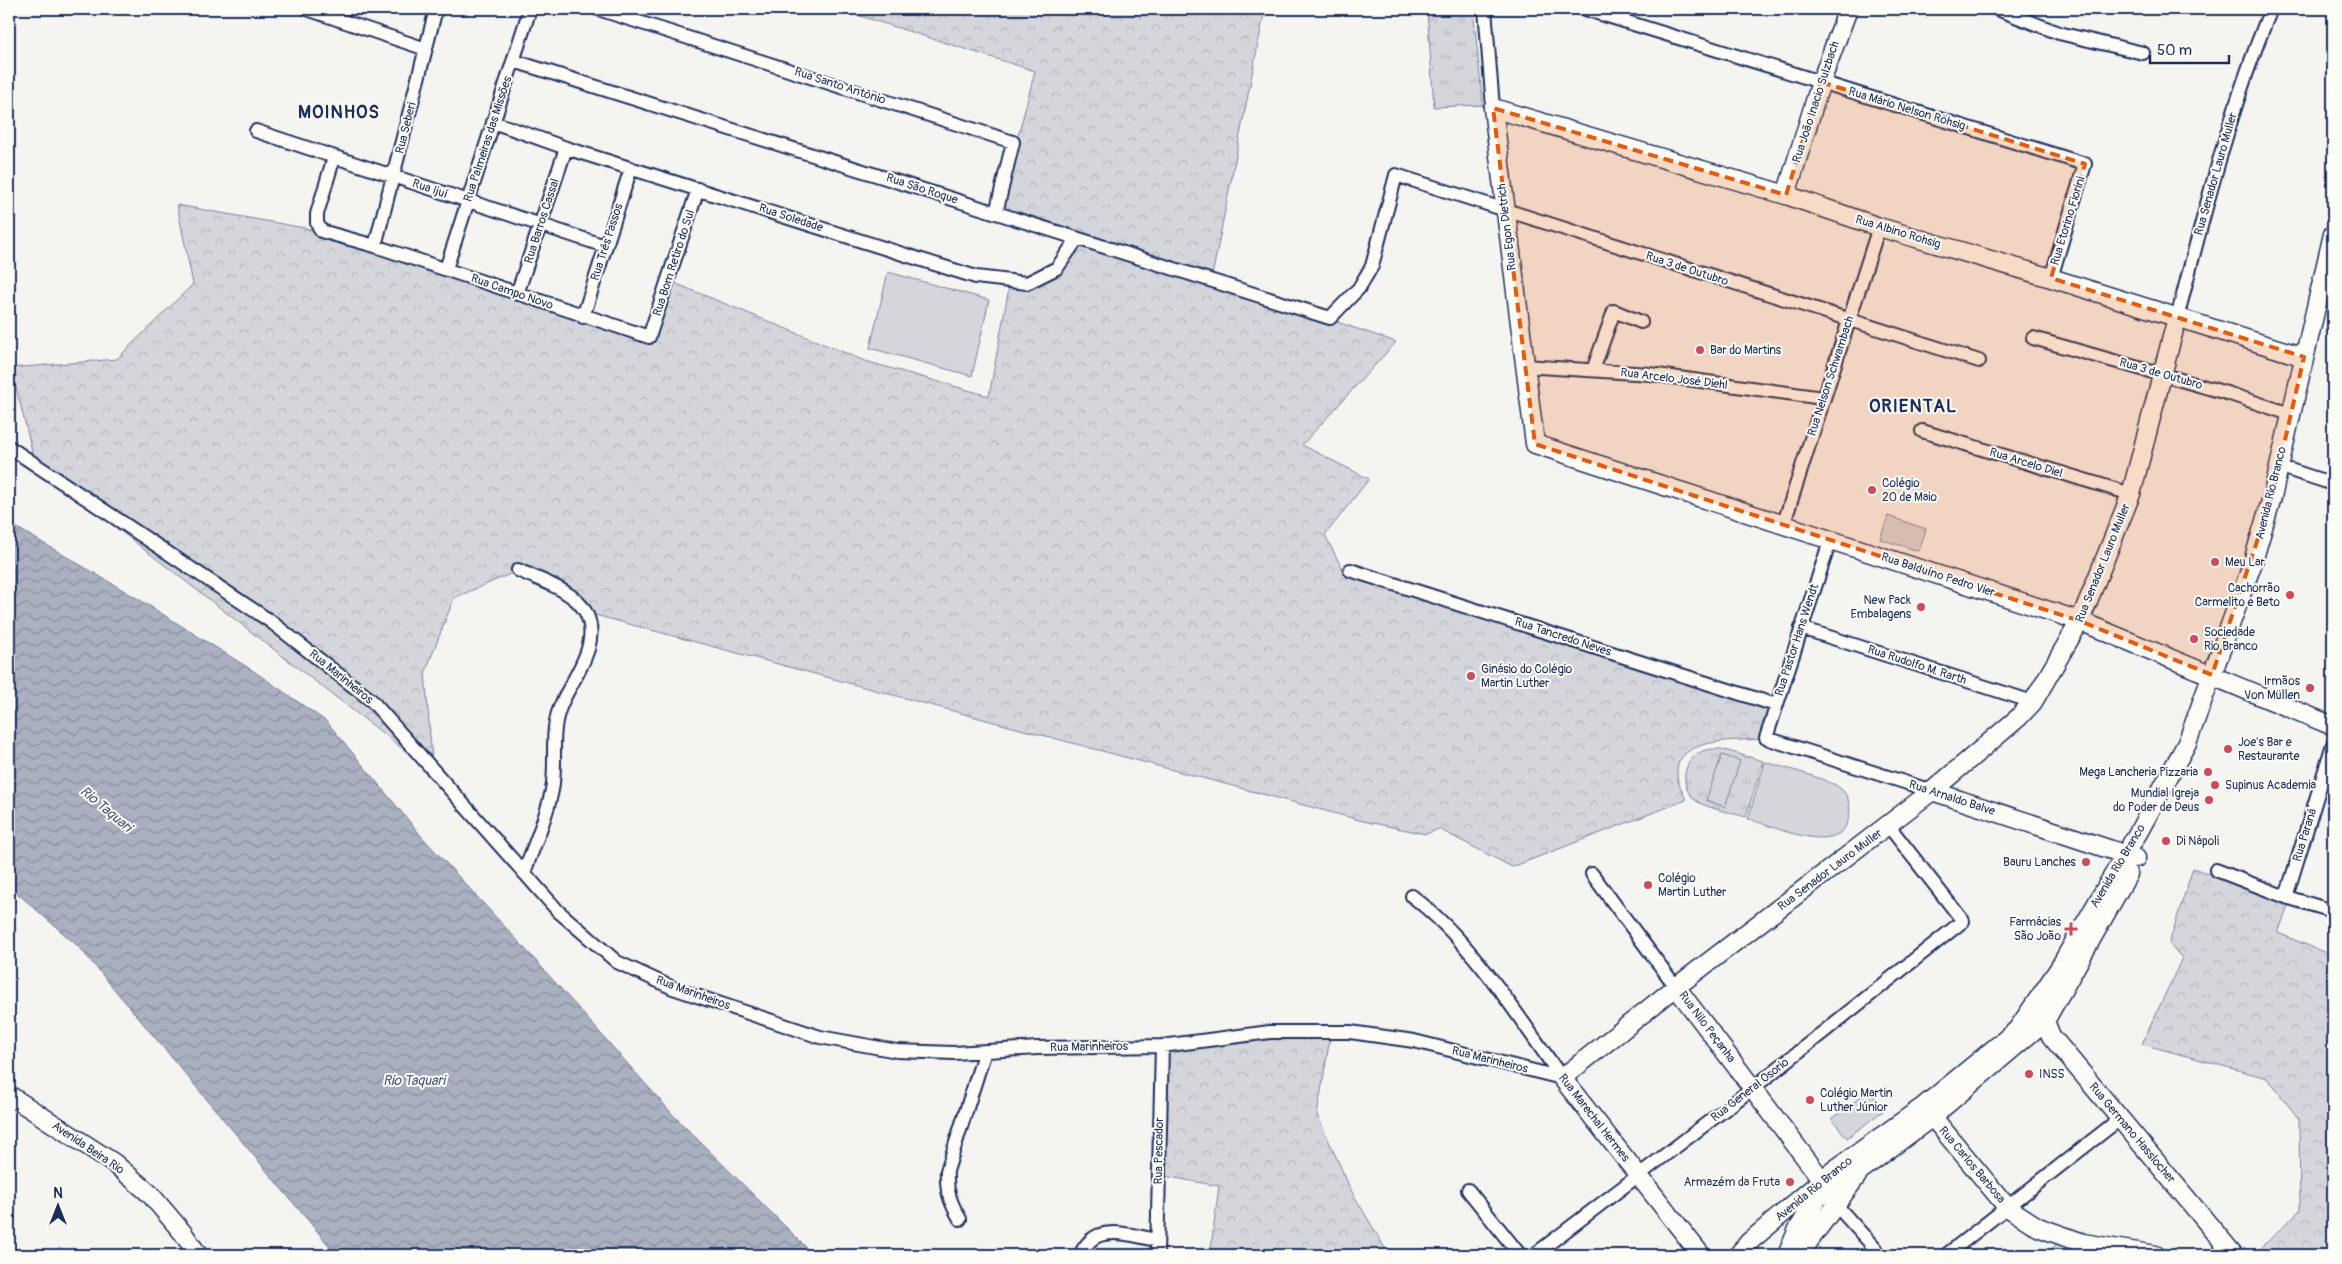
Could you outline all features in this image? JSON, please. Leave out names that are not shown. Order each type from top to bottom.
[{"type":"street","points":[[307,9],[426,49]]},
{"type":"street","name":"Rua Seberi","points":[[375,246],[436,9]]},
{"type":"street","name":"Rua Palmeiras das Missões","points":[[446,269],[530,9]]},
{"type":"street","name":"Rua Santo Antônio","points":[[598,9],[1013,142],[996,213]]},
{"type":"street","name":"Rua Egon Dietrich","points":[[1485,9],[1493,108],[1535,444]]},
{"type":"street","name":"Rua Mário Nelson Röhsig","points":[[1585,9],[2086,164]]},
{"type":"street","name":"Rua João Inacio Sulzbach","points":[[1786,196],[1822,82],[1848,9]]},
{"type":"street","points":[[1997,9],[2058,33],[2143,53]]},
{"type":"street","name":"Rua Senador Lauro Muller","points":[[1562,1078],[1676,987],[1932,791],[2018,718],[2033,702],[2080,621],[2131,494],[2213,179],[2271,9]]},
{"type":"street","name":"Rua São Roque","points":[[514,60],[1330,318]]},
{"type":"street","name":"Rua Albino Rohsig","points":[[1493,108],[1786,196],[1879,227],[2051,278],[2304,357]]},
{"type":"street","name":"Rua Soledade","points":[[493,122],[566,148],[976,277],[1027,283],[1057,268],[1077,239]]},
{"type":"street","name":"Rua Ijuí","points":[[256,130],[606,246]]},
{"type":"street","name":"Rua Barros Cassal","points":[[517,294],[566,148]]},
{"type":"street","name":"Rua Campo Novo","points":[[334,157],[317,214],[317,224],[321,231],[375,246],[649,337]]},
{"type":"street","name":"Rua Etorino Fiorini","points":[[2051,278],[2086,164]]},
{"type":"street","name":"Rua Três Passos","points":[[583,316],[631,168]]},
{"type":"street","name":"Rua 3 de Outubro","points":[[1330,318],[1359,288],[1372,266],[1396,175],[1979,361]]},
{"type":"street","name":"Rua Bom Retiro do Sul","points":[[649,337],[698,189]]},
{"type":"street","name":"Rua Nelson Schwambach","points":[[1784,526],[1823,398],[1879,227]]},
{"type":"street","name":"Avenida Rio Branco","points":[[1856,1164],[1928,1112],[2038,1018],[2065,983],[2131,857],[2183,774],[2217,677],[2272,497],[2333,234]]},
{"type":"street","name":"Avenida Rio Branco","points":[[2217,677],[2264,566],[2290,470],[2313,361],[2333,281]]},
{"type":"street","points":[[1593,370],[1614,311],[1641,322]]},
{"type":"street","name":"Rua 3 de Outubro","points":[[2032,338],[2230,394],[2290,414]]},
{"type":"street","name":"Rua Arcelo José Diehl","points":[[1524,366],[1650,374],[1823,398]]},
{"type":"street","name":"Rua Arcelo Diel","points":[[1922,431],[2131,494]]},
{"type":"street","name":"Rua Balduíno Pedro Vier","points":[[1535,444],[2080,621],[2333,726]]},
{"type":"street","name":"Rua Marinheiros","points":[[9,447],[270,621],[370,700],[558,911],[617,962],[673,988],[820,1037],[897,1051],[945,1053],[1038,1048],[1162,1046],[1270,1032],[1350,1032],[1414,1041],[1562,1078]]},
{"type":"street","points":[[2290,470],[2333,484]]},
{"type":"street","name":"Rua Pastor Hans Wendt","points":[[1766,738],[1830,541]]},
{"type":"street","points":[[518,570],[564,591],[585,611],[590,628],[587,655],[559,710],[555,726],[552,791],[524,873]]},
{"type":"street","name":"Rua Tancredo Neves","points":[[1350,570],[1776,705]]},
{"type":"street","name":"Rua Rudolfo M. Rarth","points":[[1801,628],[2033,702]]},
{"type":"street","name":"Rua Arnaldo Balve","points":[[1766,738],[2131,857]]},
{"type":"street","name":"Rua Paraná","points":[[2286,897],[2333,744]]},
{"type":"street","name":"Rua General Osorio","points":[[1534,1255],[1753,1088],[1964,921],[1888,825]]},
{"type":"street","points":[[2216,870],[2286,897],[2333,911]]},
{"type":"street","name":"Rua Nilo Peçanha","points":[[1592,874],[1753,1088],[1821,1188]]},
{"type":"street","name":"Rua Marechal Hermes","points":[[1412,896],[1441,922],[1491,978],[1562,1078],[1702,1255]]},
{"type":"street","name":"Rua Germano Hasslocher","points":[[2038,1018],[2231,1254]]},
{"type":"street","name":"Rua Pescador","points":[[1157,1255],[1162,1046]]},
{"type":"street","points":[[960,1220],[949,1201],[946,1187],[947,1171],[985,1051]]},
{"type":"street","name":"Avenida Beira Rio","points":[[12,1102],[114,1163],[150,1194],[183,1233],[198,1255]]},
{"type":"street","name":"Rua Carlos Barbosa","points":[[1928,1112],[2007,1207],[2038,1227],[2058,1236],[2083,1243],[2156,1255]]},
{"type":"street","points":[[1946,1255],[2120,1118]]},
{"type":"street","points":[[1787,1255],[1798,1229],[1821,1188],[1837,1173],[1856,1164]]},
{"type":"street","points":[[1802,1255],[1809,1241],[1836,1205],[1856,1164]]},
{"type":"street","name":"Avenida Rio Branco","points":[[1738,1255],[1749,1242],[1821,1188]]},
{"type":"street","name":"Avenida Rio Branco","points":[[1746,1255],[1756,1250],[1821,1188]]},
{"type":"street","points":[[1468,1190],[1520,1255]]},
{"type":"street","points":[[1836,1205],[1881,1255]]},
{"type":"street","points":[[1081,1255],[1082,1250],[1095,1236],[1115,1233],[1157,1240]]},
{"type":"highlighted area","points":[[1821,82],[2085,164],[2051,278],[2304,357],[2272,497],[2212,675],[2080,621],[1535,444],[1493,108],[1786,195]]},
{"type":"green space","points":[[838,9],[1265,9],[1212,276],[999,210],[1035,71]]},
{"type":"green space","points":[[1427,9],[1473,9],[1483,105],[1434,107]]},
{"type":"green space","points":[[177,205],[321,231],[648,338],[667,280],[865,361],[989,396],[1010,282],[1055,269],[1076,241],[1328,319],[1396,342],[1302,445],[1369,479],[1325,535],[1345,574],[1773,710],[1765,739],[1725,741],[1697,747],[1686,753],[1679,762],[1677,777],[1686,800],[1512,867],[1439,829],[1426,834],[1363,821],[584,612],[563,592],[517,571],[454,598],[425,673],[433,772],[36,466],[11,368],[117,359],[193,284]]},
{"type":"green space","points":[[888,272],[989,300],[972,376],[870,348]]},
{"type":"green space","points":[[1888,516],[1926,529],[1919,551],[1880,539]]},
{"type":"green space","points":[[1721,749],[1763,761],[1746,817],[1715,809],[1698,802],[1687,789],[1685,773],[1692,759],[1698,753],[1706,750]]},
{"type":"green space","points":[[1722,755],[1740,761],[1725,807],[1706,800]]},
{"type":"green space","points":[[1765,762],[1817,777],[1841,789],[1848,798],[1850,809],[1849,817],[1843,829],[1834,836],[1820,838],[1789,833],[1748,819]]},
{"type":"green space","points":[[2193,868],[2289,904],[2278,933],[2333,956],[2333,1255],[2254,1255],[2300,1210],[2299,1119],[2267,1078],[2142,1044],[2182,958],[2169,943]]},
{"type":"green space","points":[[1331,1032],[1317,1115],[1352,1192],[1389,1255],[1210,1255],[1219,1186],[1164,1176],[1162,1046]]},
{"type":"green space","points":[[1869,1090],[1884,1110],[1847,1138],[1832,1119]]},
{"type":"green space","points":[[2061,1239],[2142,1255],[2046,1255]]},
{"type":"water","name":"Rio Taquari","points":[[9,523],[140,600],[255,672],[327,722],[423,838],[528,952],[675,1117],[814,1255],[337,1255],[79,947],[9,886]]},
{"type":"place","name":"Bar do Martins","points":[[1700,350]]},
{"type":"place","name":"Colégio 20 de Maio","points":[[1872,490]]},
{"type":"place","name":"Meu Lar","points":[[2215,562]]},
{"type":"place","name":"Cachorrão Carmelito e Beto","points":[[2290,595]]},
{"type":"place","name":"New Pack Embalagens","points":[[1921,607]]},
{"type":"place","name":"Sociedade Rio Branco","points":[[2194,639]]},
{"type":"place","name":"Ginásio do Colégio Martin Luther","points":[[1471,676]]},
{"type":"place","name":"Irmãos Von Müllen","points":[[2310,688]]},
{"type":"place","name":"Joe's Bar e Restaurante","points":[[2228,749]]},
{"type":"place","name":"Mega Lancheria Pizzaria","points":[[2208,772]]},
{"type":"place","name":"Supinus Academia","points":[[2215,785]]},
{"type":"place","name":"Mundial Igreja do Poder de Deus","points":[[2209,800]]},
{"type":"place","name":"Di Nápoli","points":[[2166,841]]},
{"type":"place","name":"Bauru Lanches","points":[[2086,862]]},
{"type":"place","name":"Colégio Martin Luther","points":[[1648,885]]},
{"type":"place","name":"Farmácias São João","points":[[2071,929]]},
{"type":"place","name":"INSS","points":[[2029,1074]]},
{"type":"place","name":"Colégio Martin Luther Júnior","points":[[1810,1100]]},
{"type":"place","name":"Armazém da Fruta","points":[[1790,1182]]},
{"type":"district","name":"MOINHOS","points":[[339,112]]},
{"type":"district","name":"ORIENTAL","points":[[1913,406]]}]
